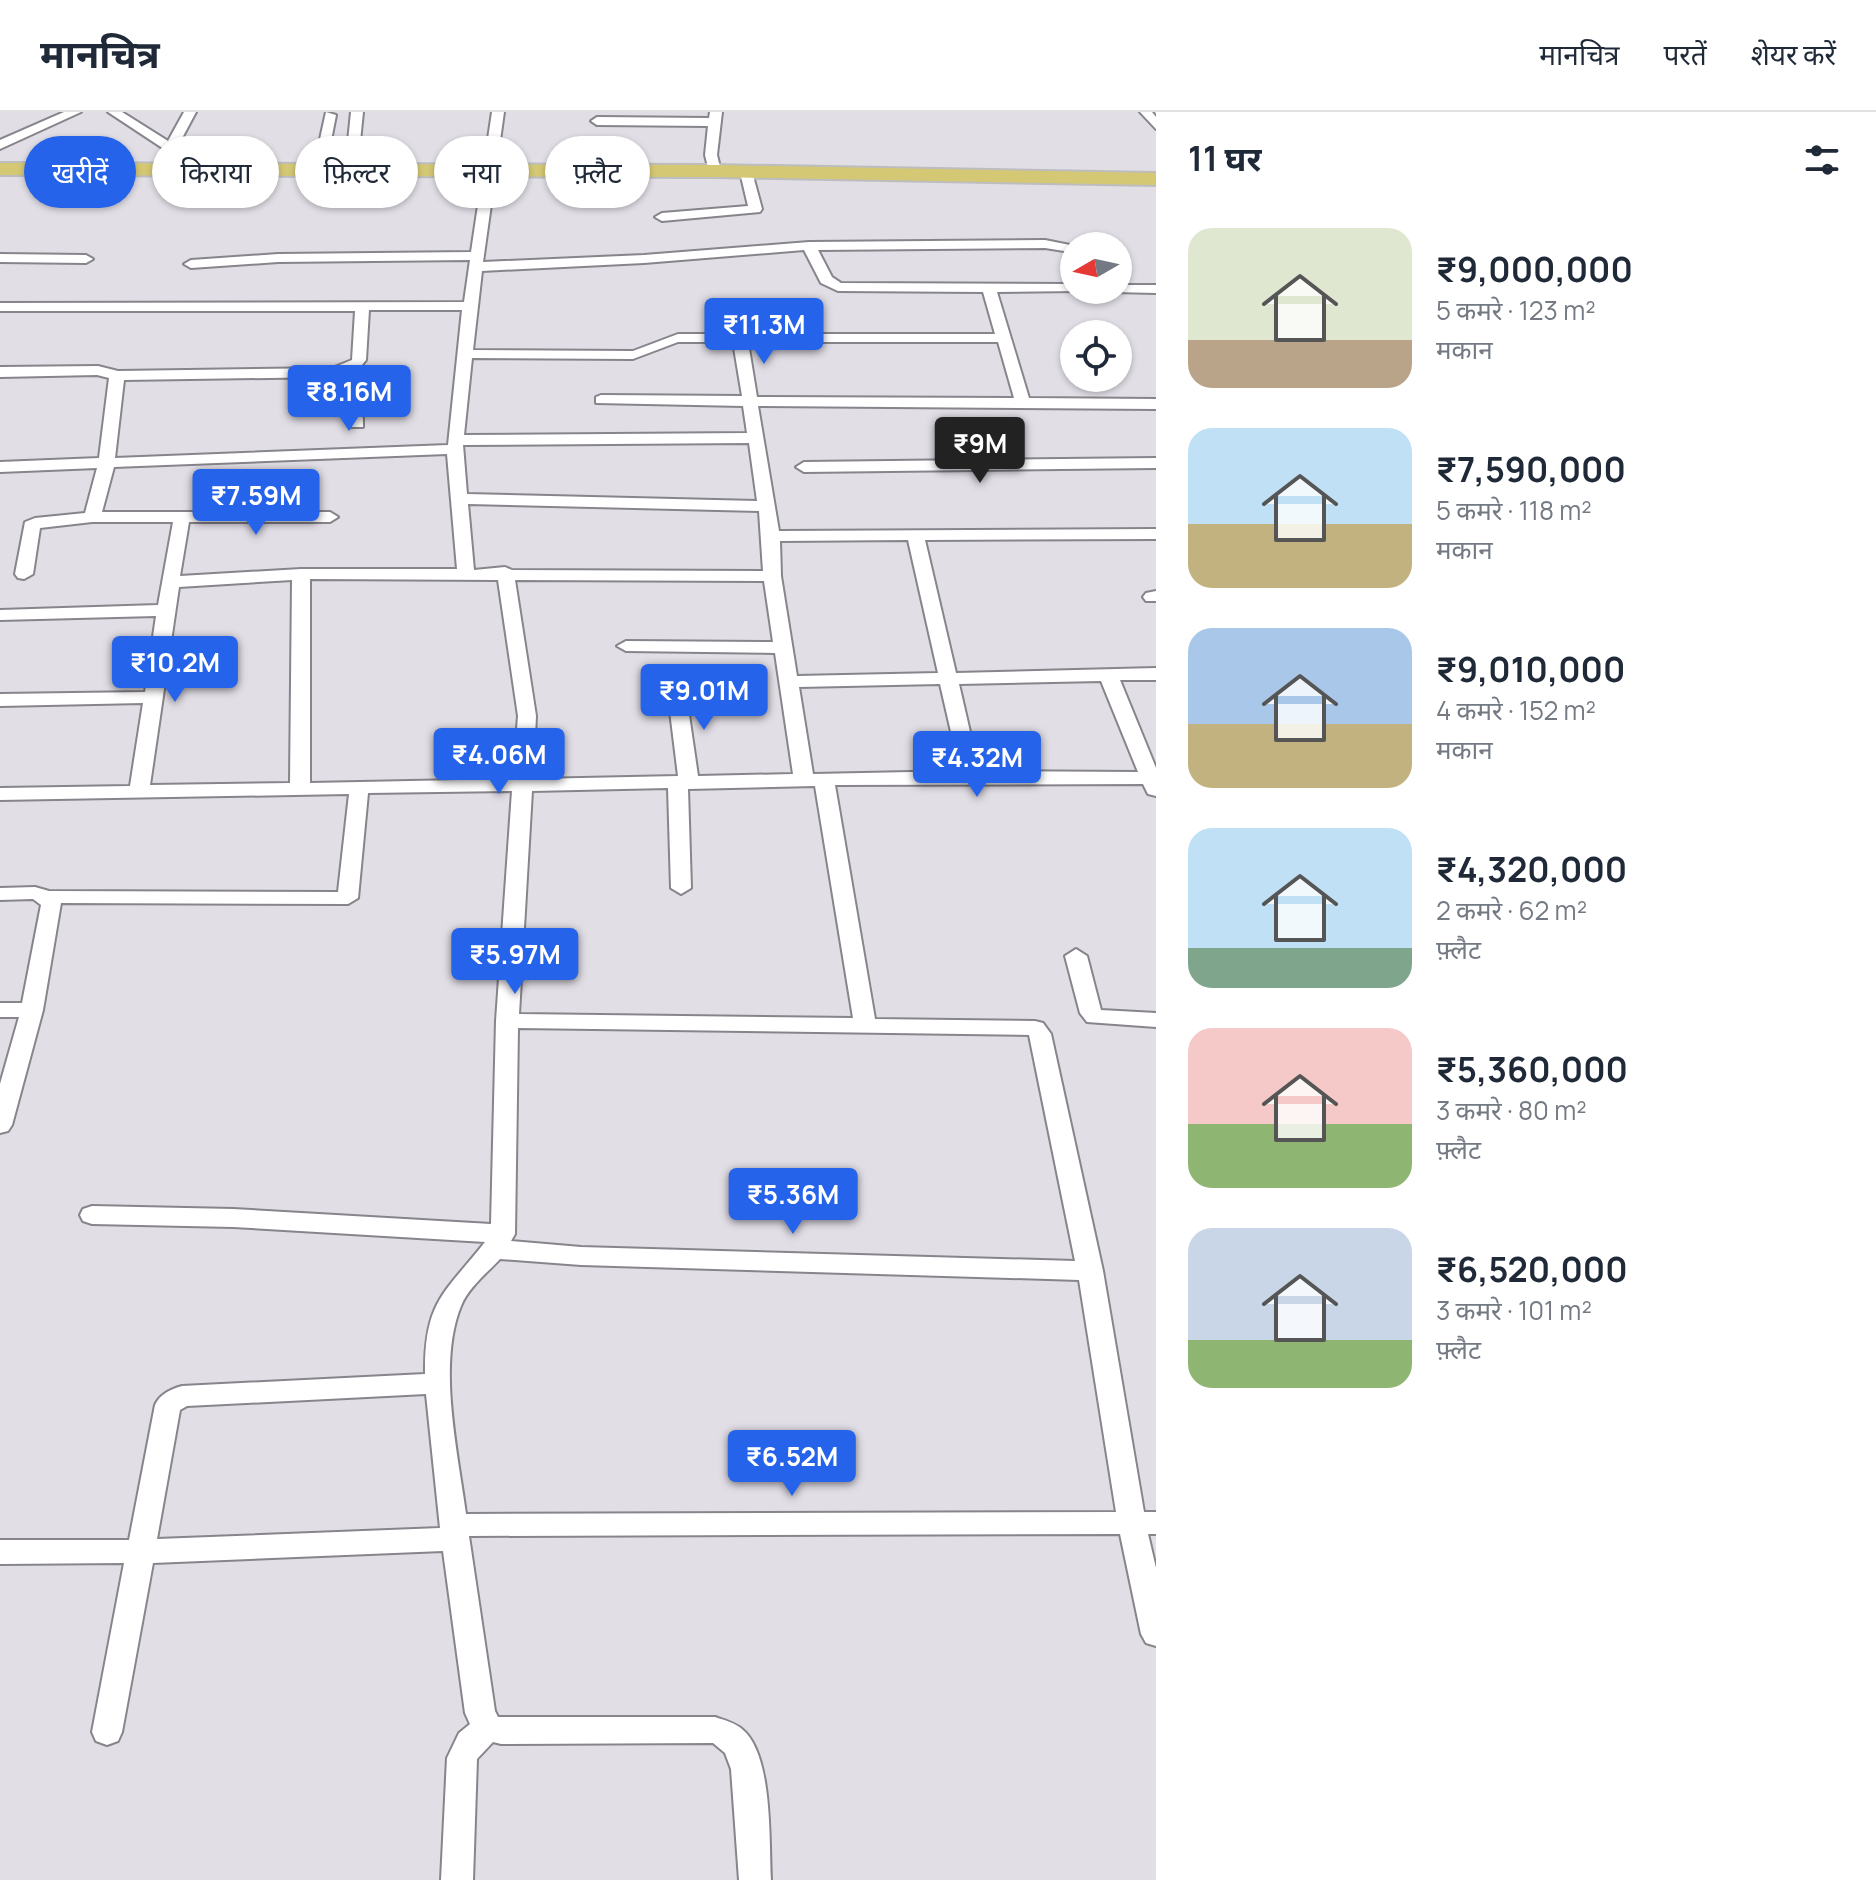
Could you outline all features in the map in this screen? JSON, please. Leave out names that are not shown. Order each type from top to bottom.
[{"type":"main road","points":[[0,169],[152,170]]},
{"type":"main road","points":[[529,172],[715,171],[1156,179]]},
{"type":"street","points":[[0,145],[16,135],[75,112]]},
{"type":"street","points":[[114,112],[152,136]]},
{"type":"street","points":[[177,136],[190,112]]},
{"type":"street","points":[[355,136],[357,112]]},
{"type":"street","points":[[494,136],[498,112]]},
{"type":"street","points":[[1146,112],[1156,125]]},
{"type":"street","points":[[326,136],[330,115]]},
{"type":"street","points":[[597,121],[715,117],[711,155],[715,171]]},
{"type":"street","points":[[662,217],[755,209],[746,172]]},
{"type":"street","points":[[466,573],[456,444],[483,208]]},
{"type":"street","points":[[809,246],[826,280],[838,287],[1060,288]]},
{"type":"street","points":[[191,264],[278,258],[476,261],[644,259],[809,246],[1060,246]]},
{"type":"street","points":[[0,258],[86,259]]},
{"type":"street","points":[[989,288],[1023,404]]},
{"type":"street","points":[[1132,289],[1156,289]]},
{"type":"street","points":[[357,424],[355,365],[362,343],[362,306]]},
{"type":"street","points":[[0,307],[470,306]]},
{"type":"street","points":[[740,338],[771,536],[772,576],[790,682],[814,780],[865,1024]]},
{"type":"street","points":[[465,354],[633,355],[650,352],[668,339],[1003,338]]},
{"type":"street","points":[[0,372],[98,370],[117,376],[299,374],[333,372],[355,365]]},
{"type":"street","points":[[92,517],[107,462],[117,376]]},
{"type":"street","points":[[601,400],[1156,404]]},
{"type":"street","points":[[0,467],[456,444],[754,438]]},
{"type":"street","points":[[804,467],[1156,463]]},
{"type":"street","points":[[460,499],[766,506]]},
{"type":"street","points":[[24,574],[31,526],[35,523],[92,517],[330,517]]},
{"type":"street","points":[[139,792],[182,517]]},
{"type":"street","points":[[771,536],[1156,534]]},
{"type":"street","points":[[915,535],[971,777]]},
{"type":"street","points":[[505,572],[527,716],[507,1021],[498,1241],[460,1283],[447,1308],[440,1341],[439,1383],[453,1532],[480,1713],[488,1727],[501,1731],[715,1730],[726,1735],[736,1742],[747,1763],[755,1880]]},
{"type":"street","points":[[173,582],[301,574],[505,572],[772,576]]},
{"type":"street","points":[[300,790],[301,574]]},
{"type":"street","points":[[0,615],[166,610]]},
{"type":"street","points":[[626,646],[784,648]]},
{"type":"street","points":[[0,794],[971,777],[1153,784],[1108,674]]},
{"type":"street","points":[[790,682],[1156,674]]},
{"type":"street","points":[[676,687],[684,783],[681,888]]},
{"type":"street","points":[[0,700],[154,697]]},
{"type":"street","points":[[0,894],[35,893],[47,897],[348,898],[359,789]]},
{"type":"street","points":[[0,1125],[32,1010],[51,905],[47,897]]},
{"type":"street","points":[[1076,956],[1091,1013],[1095,1017],[1156,1020]]},
{"type":"street","points":[[0,1010],[32,1010]]},
{"type":"street","points":[[507,1021],[1035,1028],[1040,1034],[1144,1523],[1156,1634]]},
{"type":"street","points":[[92,1215],[233,1218],[498,1241],[581,1256],[1090,1271]]},
{"type":"street","points":[[107,1732],[168,1405],[182,1396],[439,1383]]},
{"type":"street","points":[[0,1552],[140,1552],[453,1532],[1144,1523]]},
{"type":"street","points":[[457,1880],[462,1758],[470,1743],[488,1727]]}]
